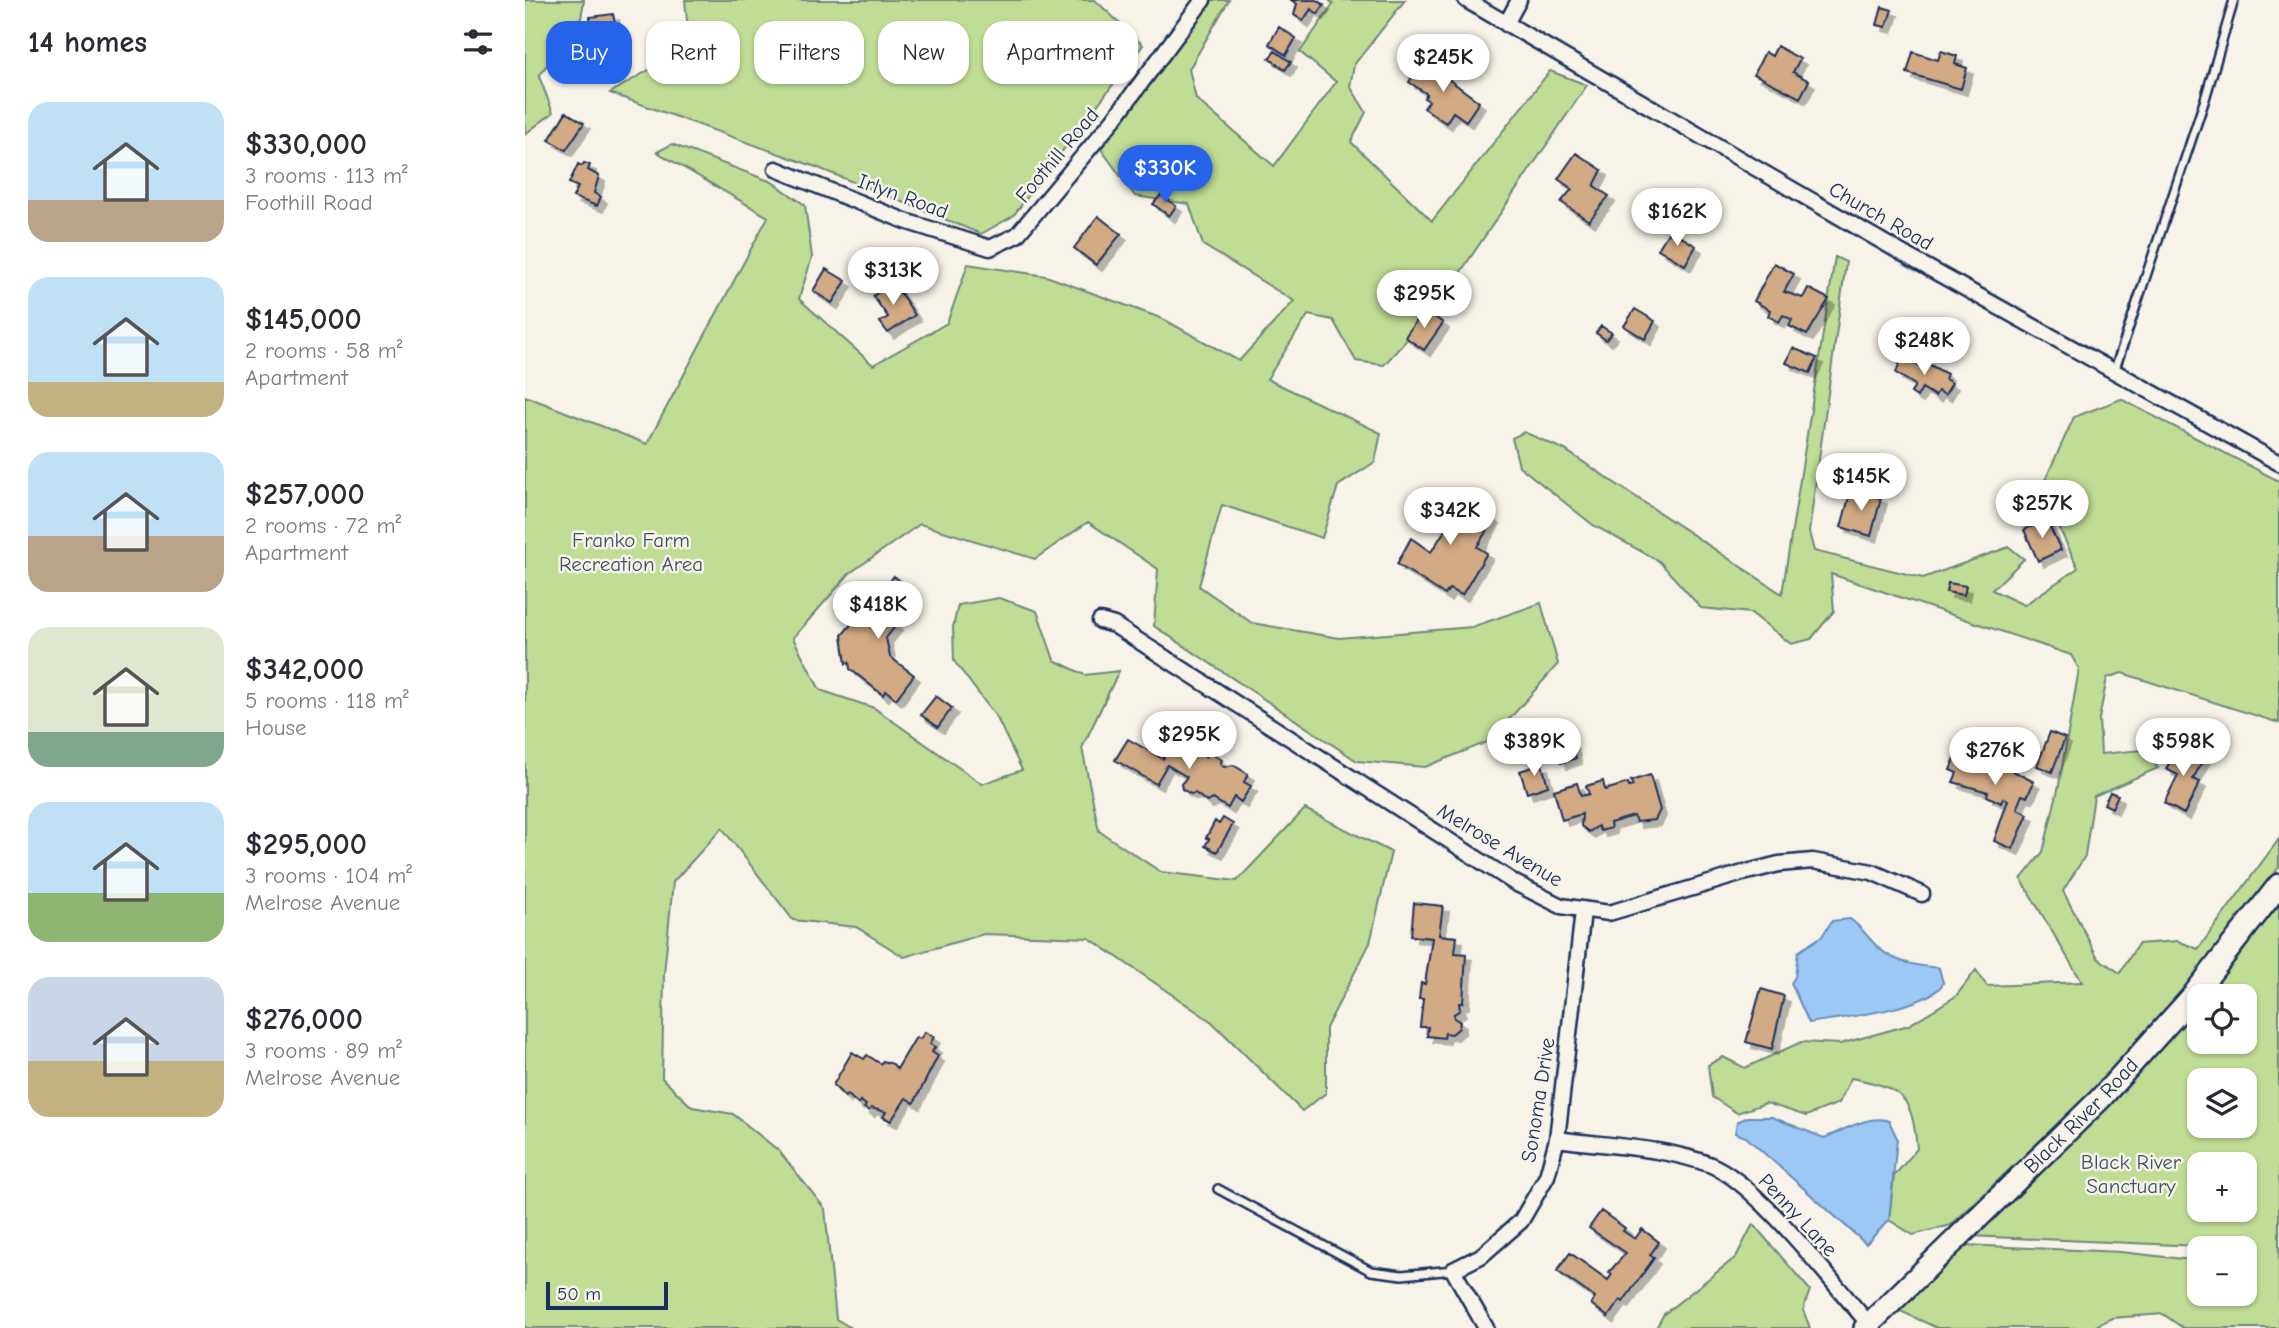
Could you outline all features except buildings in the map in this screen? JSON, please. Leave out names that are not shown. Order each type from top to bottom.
[{"type":"street","name":"Foothill Road","points":[[1017,235],[1114,119],[1203,0]]},
{"type":"street","name":"Church Road","points":[[1466,0],[2279,463]]},
{"type":"street","points":[[1506,24],[1519,0]]},
{"type":"street","name":"Irlyn Road","points":[[776,169],[905,221],[990,247],[1017,235]]},
{"type":"street","name":"Melrose Avenue","points":[[1100,621],[1114,625],[1515,883],[1561,906],[1609,913],[1743,873],[1779,864],[1813,861],[1873,872],[1922,894]]},
{"type":"street","name":"Black River Road","points":[[1867,1326],[2100,1099],[2191,998],[2279,885]]},
{"type":"street","name":"Sonoma Drive","points":[[1453,1270],[1481,1255],[1521,1222],[1547,1177],[1557,1139],[1583,911]]},
{"type":"street","name":"Penny Lane","points":[[1557,1139],[1685,1157],[1713,1166],[1734,1178],[1756,1197],[1867,1326]]},
{"type":"street","points":[[1453,1270],[1486,1328]]},
{"type":"lane","points":[[2115,372],[2206,99],[2234,0]]},
{"type":"lane","points":[[1218,1189],[1371,1271],[1402,1275],[1453,1270]]},
{"type":"green space","points":[[525,0],[584,0],[579,21],[546,21],[546,66],[539,76],[553,113],[525,134]]},
{"type":"green space","points":[[685,0],[1095,0],[1117,21],[983,21],[983,84],[1113,84],[1013,216],[981,234],[816,167],[610,93],[625,84],[632,84],[632,80],[646,72],[646,84],[740,84],[740,21],[687,21]]},
{"type":"green space","name":"Franko Farm Recreation Area","points":[[1213,0],[1229,0],[1189,69],[1196,99],[1274,166],[1336,82],[1300,52],[1333,4],[1329,0],[1405,0],[1354,65],[1350,86],[1366,112],[1351,142],[1432,221],[1550,71],[1587,85],[1439,304],[1384,365],[1356,361],[1333,320],[1308,315],[1267,379],[1381,433],[1375,462],[1338,486],[1322,538],[1222,505],[1199,586],[1252,623],[1339,638],[1472,627],[1541,603],[1558,664],[1490,741],[1425,767],[1357,761],[1154,626],[1158,569],[1088,522],[1035,559],[920,524],[850,573],[793,638],[820,690],[874,708],[982,784],[1022,770],[997,718],[954,661],[953,627],[958,605],[999,598],[1037,611],[1054,660],[1085,675],[1119,671],[1082,748],[1099,831],[1161,872],[1237,881],[1305,809],[1391,852],[1370,943],[1326,1028],[1326,1093],[1302,1111],[1212,1022],[1089,938],[984,934],[904,957],[856,927],[793,920],[722,828],[673,882],[664,974],[662,1078],[692,1107],[733,1114],[779,1151],[825,1209],[836,1319],[851,1328],[525,1328],[525,396],[647,444],[768,217],[657,152],[672,144],[772,182],[805,205],[812,257],[799,299],[873,365],[947,323],[968,264],[1046,276],[1163,319],[1239,361],[1294,301],[1203,245],[1189,204],[1135,196],[1101,149]]},
{"type":"green space","points":[[1835,257],[1846,262],[1809,532],[1814,551],[1923,578],[2009,547],[2024,559],[1992,590],[2024,605],[2078,568],[2041,489],[2074,417],[2121,399],[2279,481],[2279,723],[2122,673],[2107,678],[2099,719],[2101,754],[2142,750],[2158,768],[2094,796],[2085,856],[2063,891],[2098,958],[2120,973],[2138,944],[2178,941],[2198,949],[2279,839],[2279,867],[2224,943],[2190,984],[2187,984],[2187,988],[2134,1052],[1951,1225],[1913,1235],[1889,1220],[1894,1176],[1917,1149],[1912,1117],[1902,1097],[1883,1086],[1851,1078],[1839,1103],[1806,1116],[1766,1103],[1737,1113],[1712,1097],[1708,1065],[1723,1057],[1745,1068],[1801,1042],[1840,1044],[1909,1025],[1956,996],[1976,970],[1987,986],[2082,982],[2021,879],[2043,852],[2059,785],[2079,669],[2071,655],[1831,574],[1834,611],[1811,639],[1791,644],[1751,613],[1701,608],[1659,561],[1593,525],[1519,466],[1512,438],[1524,432],[1565,450],[1782,594]]},
{"type":"green space","name":"Black River Sanctuary","points":[[2279,894],[2279,1328],[2183,1328],[2163,1314],[2112,1318],[2092,1328],[1937,1328],[1898,1310],[1965,1245],[2121,1252],[2187,1260],[2187,1306],[2257,1306],[2257,1236],[2187,1236],[2187,1245],[1970,1236],[2187,1010],[2187,1054],[2257,1054],[2257,984],[2209,984]]},
{"type":"green space","points":[[1753,1224],[1810,1290],[1803,1310],[1810,1328],[1656,1328],[1664,1314],[1736,1257]]},
{"type":"water","points":[[1850,919],[1877,946],[1894,958],[1939,968],[1943,983],[1935,992],[1903,1006],[1809,1023],[1791,983],[1795,977],[1798,952],[1822,936],[1832,921]]},
{"type":"water","points":[[1748,1117],[1772,1117],[1824,1138],[1865,1121],[1889,1121],[1897,1138],[1889,1220],[1866,1244],[1746,1137],[1735,1133],[1737,1122]]}]
